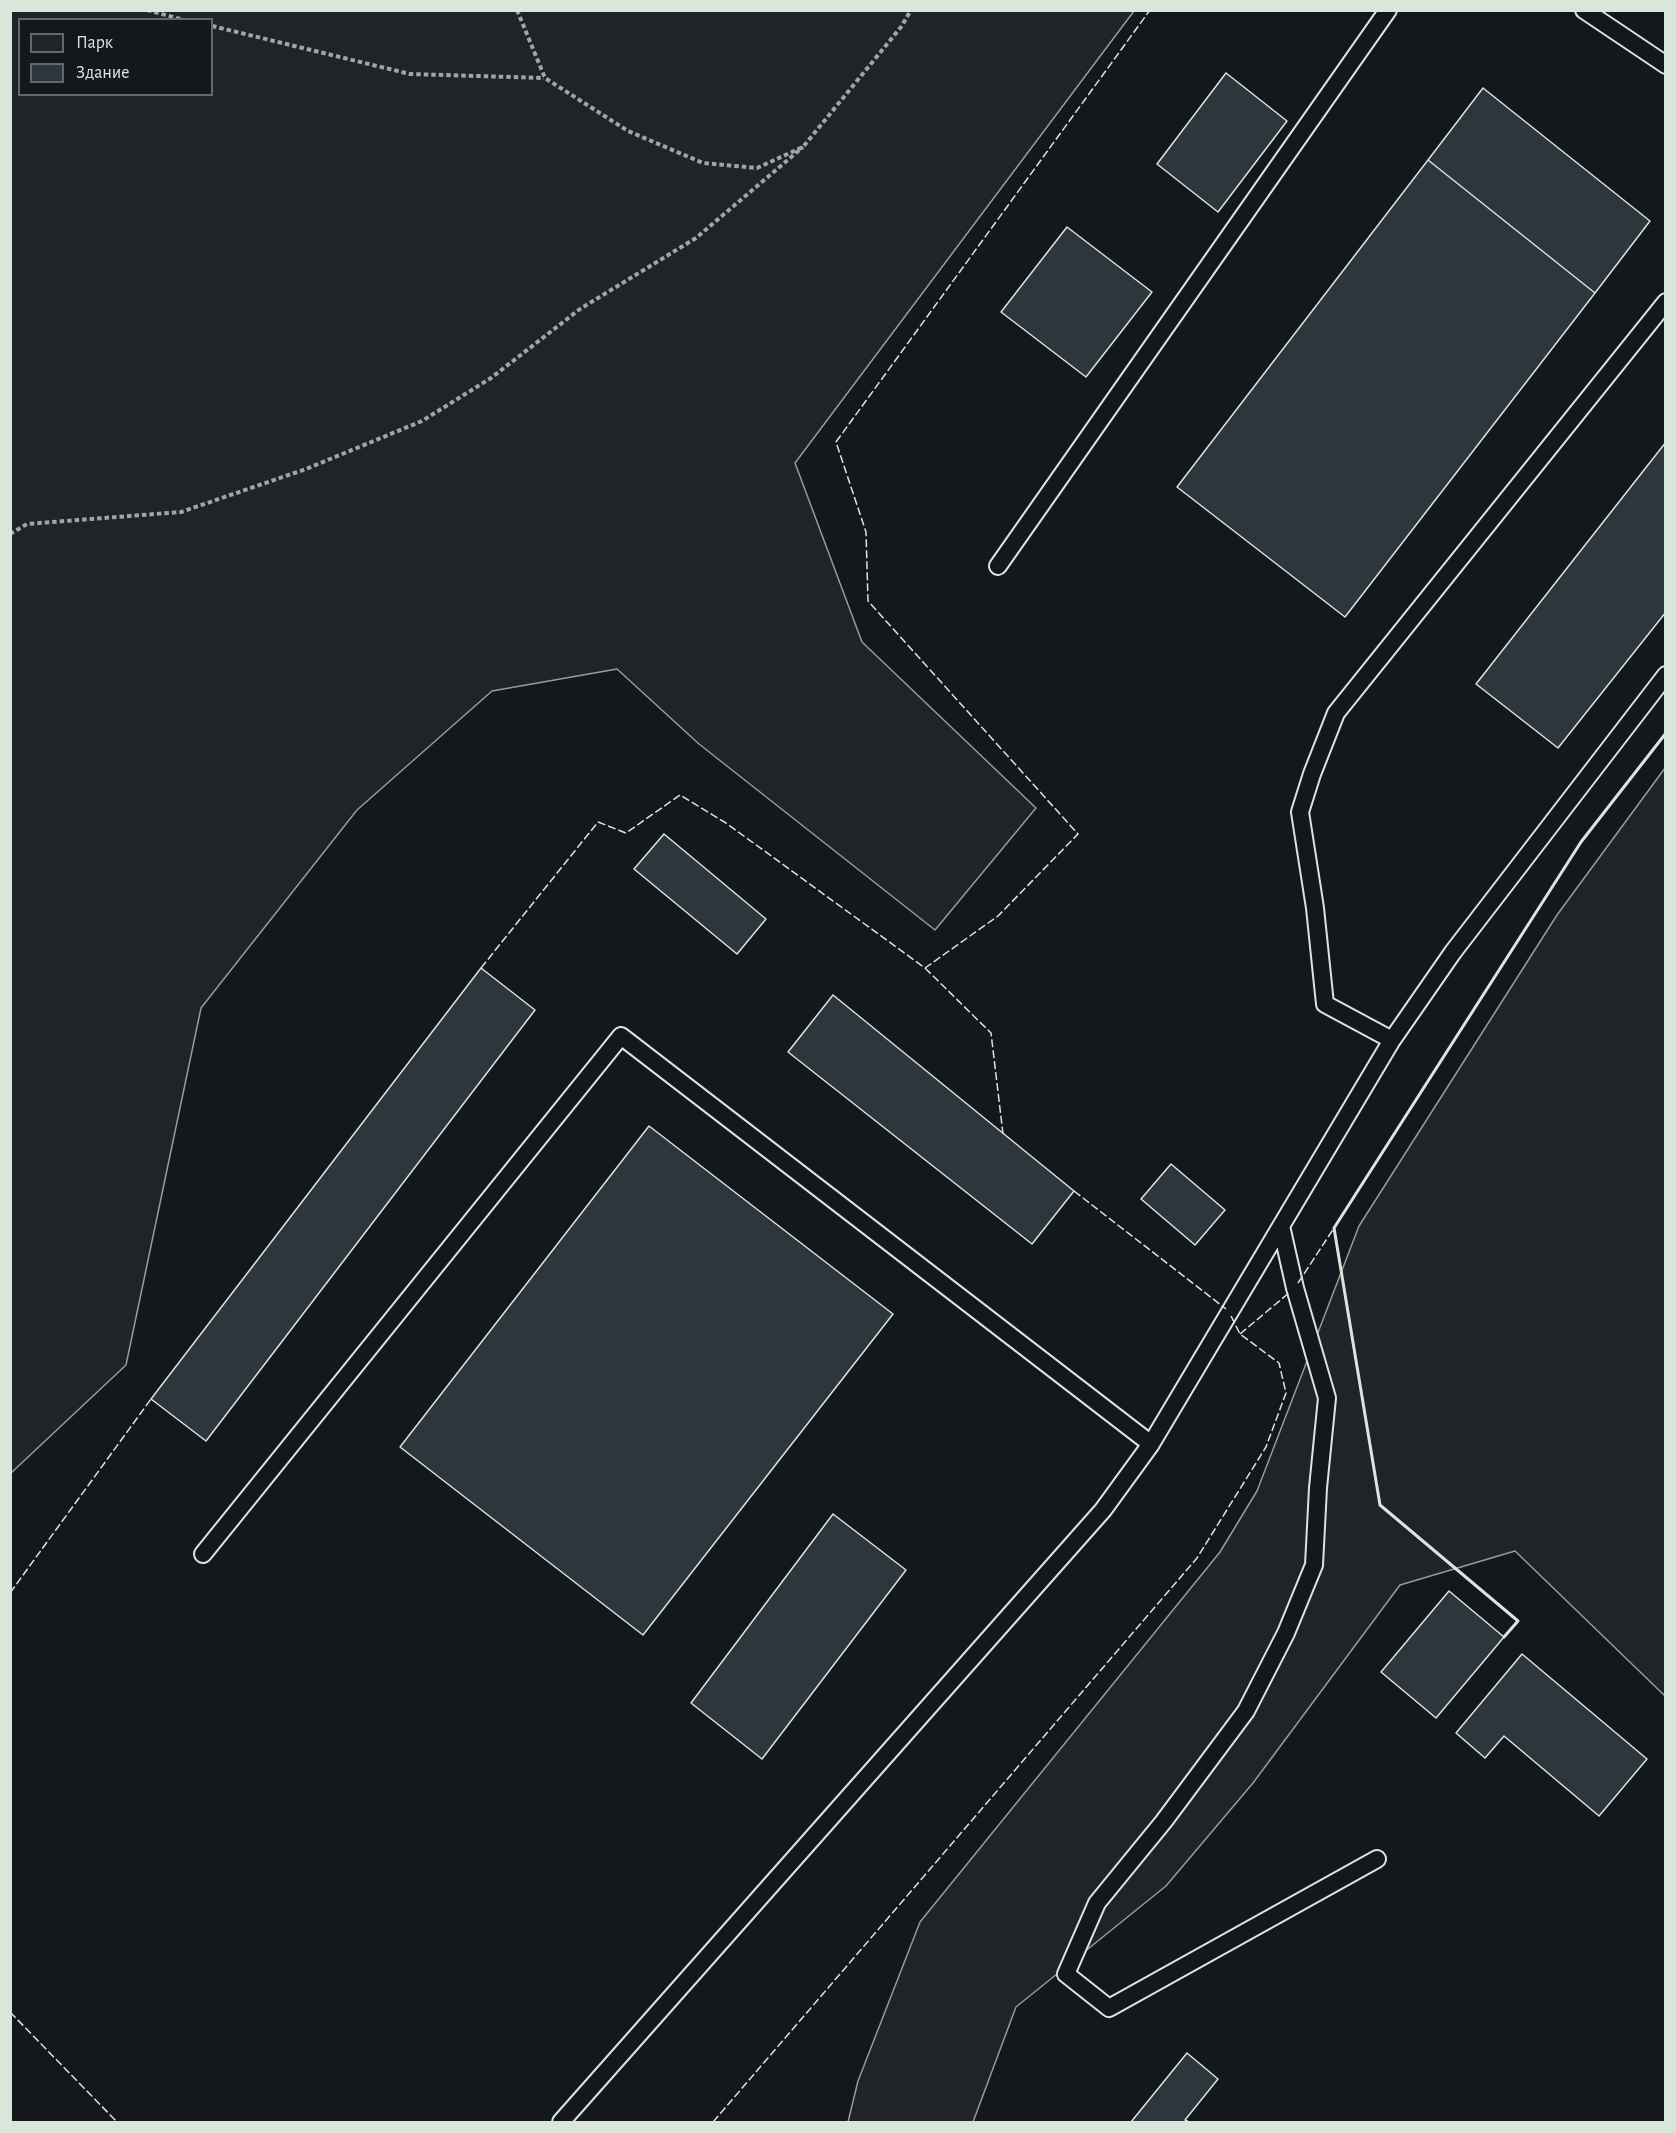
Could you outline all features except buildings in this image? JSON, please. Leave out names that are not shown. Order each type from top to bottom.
[{"type":"lane","points":[[998,566],[1388,10]]},
{"type":"lane","points":[[1584,10],[1665,65]]},
{"type":"lane","points":[[1392,1040],[1325,1004],[1315,908],[1300,813],[1312,774],[1336,713],[1665,302]]},
{"type":"lane","points":[[561,2122],[1103,1510],[1150,1444],[1392,1040],[1453,952],[1665,675]]},
{"type":"lane","points":[[203,1554],[621,1036],[1150,1444]]},
{"type":"lane","points":[[1281,1226],[1295,1288],[1327,1398],[1318,1488],[1314,1565],[1286,1633],[1246,1711],[1164,1821],[1097,1903],[1066,1974],[1109,2008],[1377,1859]]},
{"type":"path","points":[[147,10],[177,18]]},
{"type":"path","points":[[517,10],[545,78]]},
{"type":"path","points":[[10,534],[27,524],[181,512],[306,469],[422,421],[491,378],[580,309],[696,238],[803,147],[901,27],[911,10]]},
{"type":"path","points":[[213,26],[410,74],[545,78],[628,131],[703,163],[757,168],[803,147]]},
{"type":"green space","points":[[11,10],[1134,11],[795,463],[862,642],[1036,808],[935,930],[699,744],[617,669],[492,691],[357,810],[201,1008],[126,1365],[11,1473]]},
{"type":"green space","points":[[1665,768],[1665,1696],[1515,1551],[1400,1585],[1253,1783],[1166,1886],[1016,2007],[973,2122],[848,2122],[858,2081],[920,1922],[1220,1552],[1257,1491],[1359,1226],[1557,915]]},
{"type":"fence","points":[[481,968],[598,822],[626,833],[680,795],[726,823],[925,968],[998,916],[1078,834],[868,601],[866,532],[836,442],[1150,10]]},
{"type":"fence","points":[[925,968],[991,1033],[1003,1134]]},
{"type":"fence","points":[[1074,1191],[1226,1309]]},
{"type":"fence","points":[[1298,1283],[1334,1228]]},
{"type":"fence","points":[[1240,1334],[1290,1292]]},
{"type":"fence","points":[[713,2122],[1197,1558],[1266,1447],[1286,1393],[1279,1363],[1240,1334],[1231,1316]]},
{"type":"fence","points":[[10,1593],[151,1399]]},
{"type":"fence","points":[[10,2012],[117,2122]]},
{"type":"wall","points":[[1504,1637],[1518,1621],[1380,1505],[1334,1228],[1581,842],[1666,733]]}]
